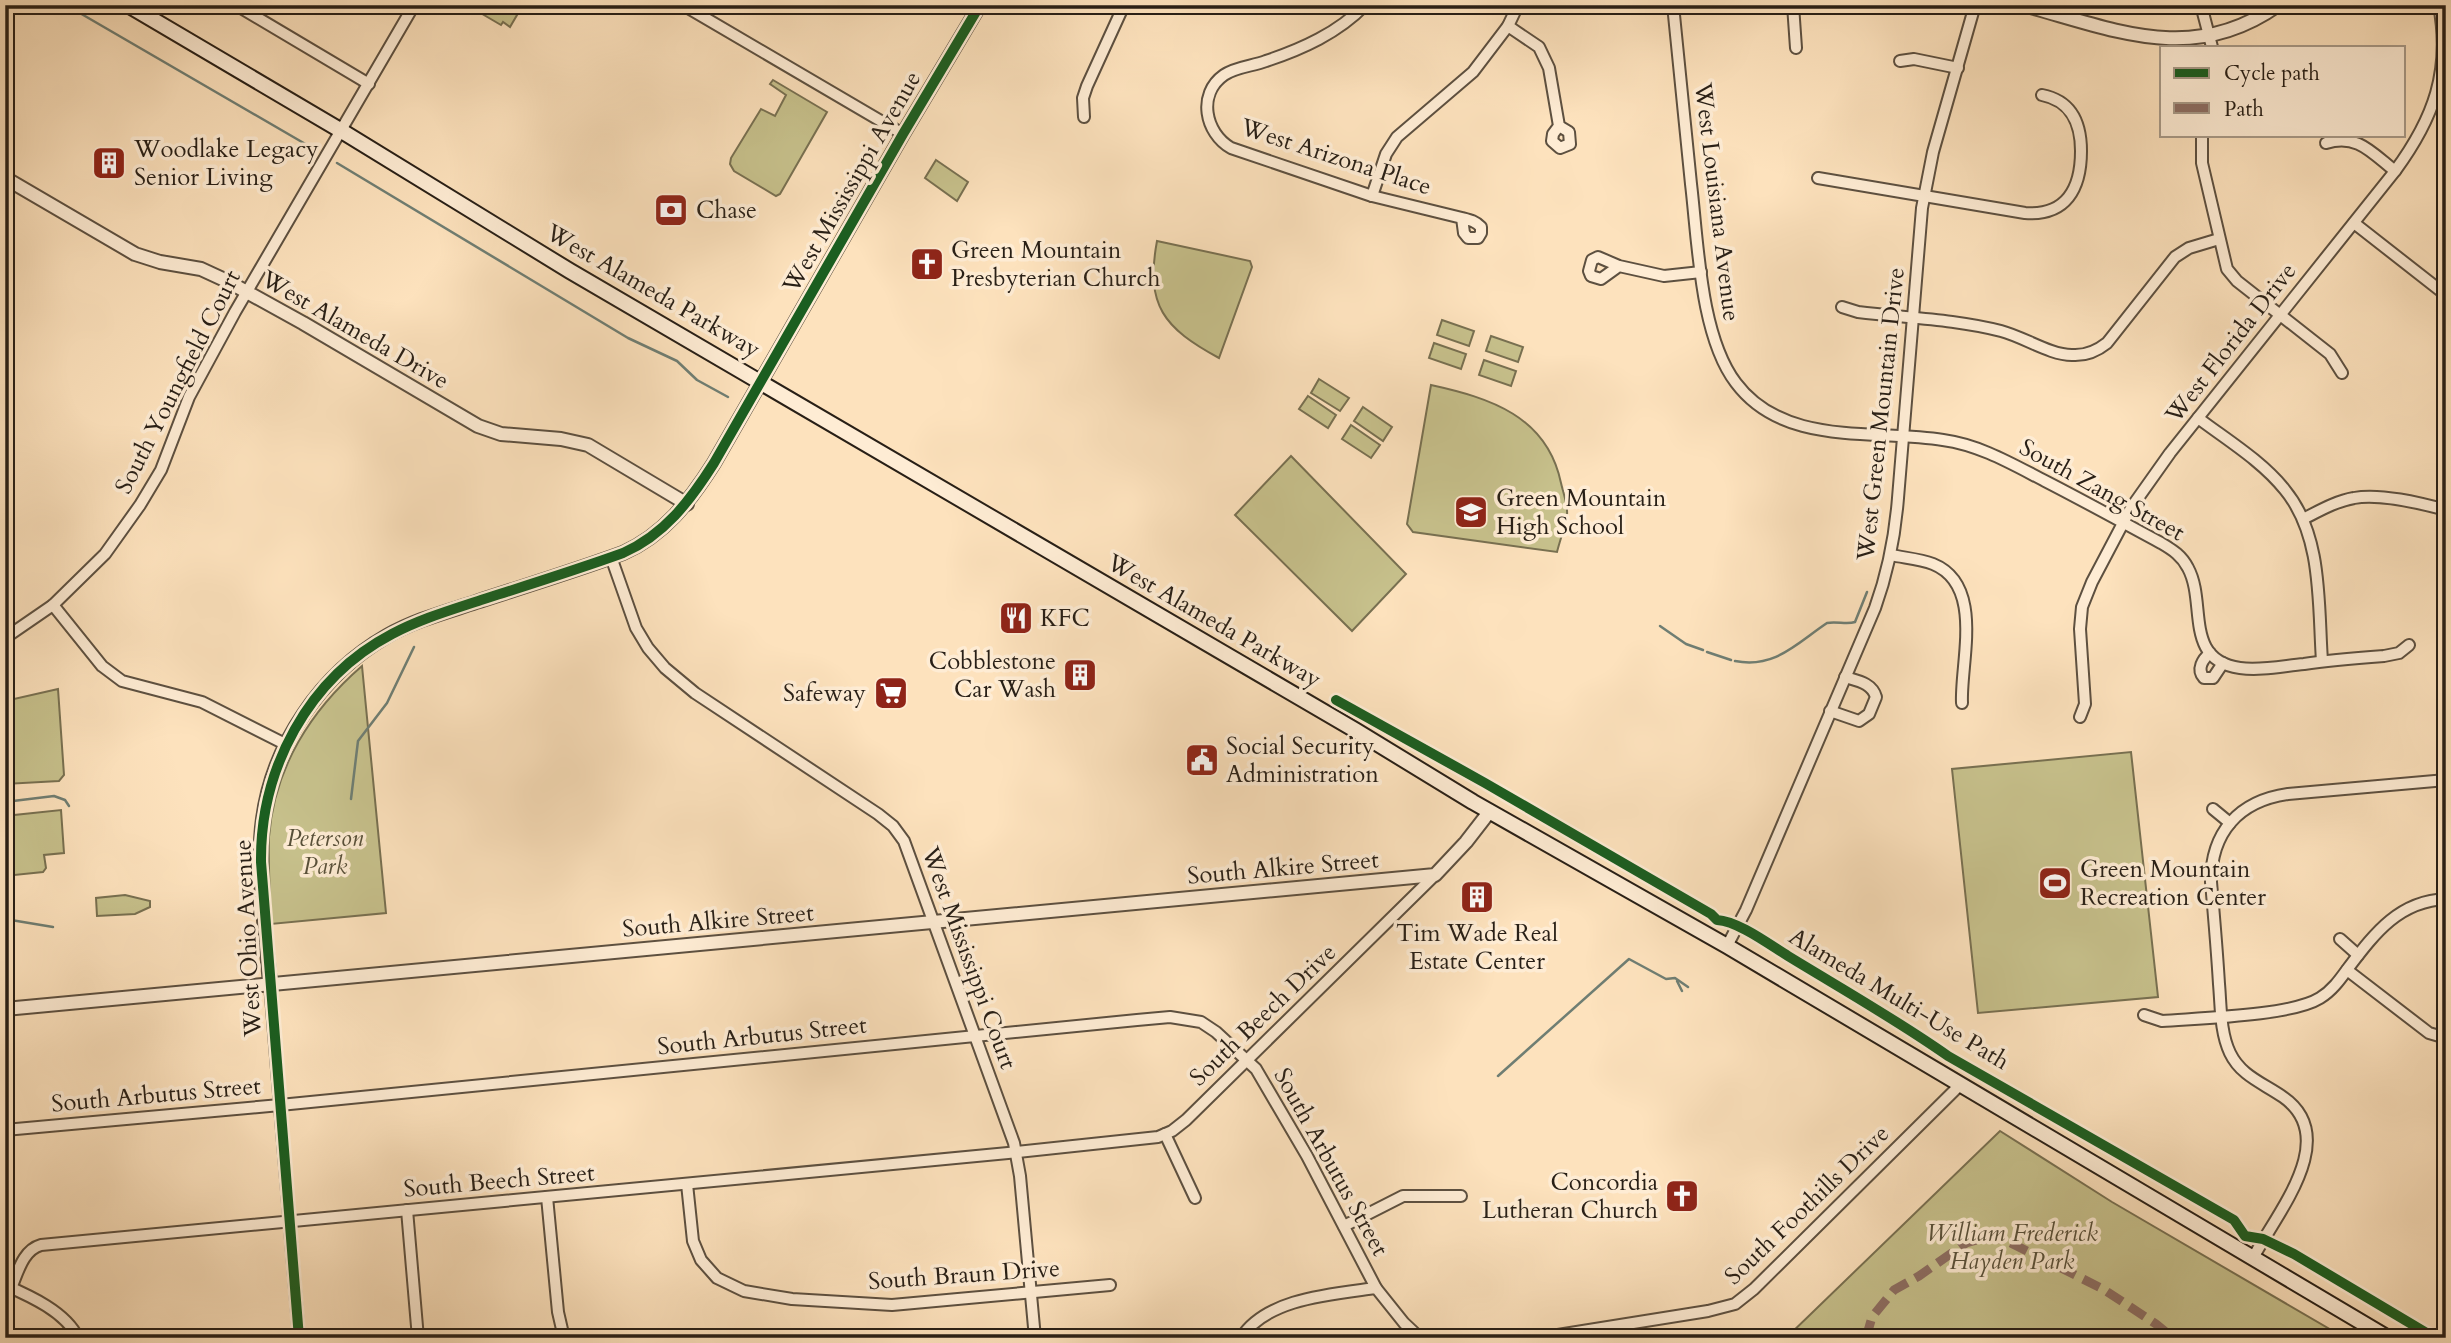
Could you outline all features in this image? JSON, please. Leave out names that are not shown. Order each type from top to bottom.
[{"type":"main road","name":"West Alameda Parkway","points":[[128,5],[340,130],[570,271],[761,380],[1490,811],[1727,946],[2388,1338]]},
{"type":"street","points":[[236,5],[369,84]]},
{"type":"street","name":"South Youngfield Court","points":[[5,638],[53,605],[105,554],[140,505],[161,470],[189,397],[414,5]]},
{"type":"street","points":[[682,5],[903,134]]},
{"type":"street","name":"West Mississippi Avenue","points":[[761,380],[980,5]]},
{"type":"street","points":[[1084,117],[1083,98],[1087,86],[1124,5]]},
{"type":"street","name":"West Arizona Place","points":[[1365,5],[1352,18],[1317,40],[1225,74],[1209,97],[1208,123],[1222,142],[1231,148],[1372,196],[1462,218]]},
{"type":"street","points":[[1372,196],[1386,154],[1397,137],[1473,72],[1508,26],[1518,5]]},
{"type":"street","name":"West Louisiana Avenue","points":[[1673,5],[1701,272],[1713,335],[1722,361],[1736,384],[1773,415],[1799,425],[1839,433],[1904,437]]},
{"type":"street","points":[[1793,5],[1796,48]]},
{"type":"street","name":"West Green Mountain Drive","points":[[1727,946],[1746,910],[1875,608],[1891,555],[1904,437],[1924,197],[1933,152],[1975,5]]},
{"type":"street","points":[[2023,5],[2143,37],[2210,41],[2278,5]]},
{"type":"street","points":[[2201,5],[2210,41]]},
{"type":"street","name":"West Florida Drive","points":[[2080,718],[2085,704],[2080,638],[2082,607],[2092,582],[2123,522],[2153,477],[2395,171],[2417,138],[2437,94],[2444,55],[2444,23],[2439,5]]},
{"type":"street","points":[[1508,26],[1539,47],[1549,68],[1559,127]]},
{"type":"street","points":[[1900,61],[1914,59],[1958,68]]},
{"type":"street","points":[[1818,178],[2033,214],[2049,211],[2065,201],[2076,186],[2081,171],[2080,129],[2074,114],[2068,108],[2056,99],[2042,95]]},
{"type":"street","points":[[2202,136],[2202,163],[2224,261],[2231,275],[2330,354],[2342,373]]},
{"type":"street","points":[[2326,143],[2337,139],[2351,140],[2395,171]]},
{"type":"street","name":"West Alameda Drive","points":[[5,178],[135,254],[160,262],[201,269],[247,292],[478,426],[501,434],[588,444],[687,504]]},
{"type":"street","points":[[2354,223],[2446,295]]},
{"type":"street","points":[[1842,307],[1858,312],[1966,324],[2003,331],[2061,354],[2088,354],[2107,343],[2175,257],[2189,248],[2219,239]]},
{"type":"street","points":[[1619,266],[1664,276],[1701,272]]},
{"type":"street","name":"West Ohio Avenue","points":[[299,1338],[261,862],[262,831],[271,783],[285,744],[335,676],[388,635],[428,618],[611,557],[632,549],[651,537],[687,504],[714,463],[761,380]]},
{"type":"street","points":[[2198,418],[2271,475],[2285,490],[2303,519],[2310,538],[2314,564],[2322,661]]},
{"type":"street","name":"South Zang Street","points":[[1904,437],[1951,441],[1983,450],[2171,549],[2185,562],[2193,580],[2200,632],[2210,653],[2223,663],[2253,669],[2393,654],[2409,645]]},
{"type":"street","points":[[2303,519],[2341,501],[2361,496],[2446,510]]},
{"type":"street","points":[[1891,555],[1933,564],[1948,573],[1954,582],[1963,603],[1967,632],[1962,703]]},
{"type":"street","name":"West Mississippi Court","points":[[611,557],[636,628],[657,659],[695,693],[893,826],[909,850],[1016,1153],[1035,1338]]},
{"type":"street","points":[[1954,582],[1965,577]]},
{"type":"street","points":[[53,605],[102,666],[122,681],[202,702],[285,744]]},
{"type":"street","name":"South Zang Street","points":[[2210,653],[2200,667],[2204,678],[2213,678],[2223,663]]},
{"type":"street","points":[[1830,711],[1859,721],[1869,714],[1876,697],[1873,688],[1845,677]]},
{"type":"street","points":[[2253,1258],[2302,1170],[2307,1151],[2306,1132],[2299,1114],[2286,1099],[2249,1076],[2235,1061],[2226,1043],[2211,882],[2213,860],[2221,836],[2230,823],[2254,803],[2275,796],[2446,780]]},
{"type":"street","points":[[2213,809],[2230,823]]},
{"type":"street","name":"South Beech Drive","points":[[1016,1153],[1141,1140],[1166,1134],[1186,1120],[1435,874],[1466,842],[1490,811]]},
{"type":"street","name":"South Alkire Street","points":[[5,1009],[1435,874]]},
{"type":"street","points":[[2144,1014],[2162,1021],[2282,1010],[2312,1002],[2335,986],[2382,926],[2396,914],[2421,903],[2446,899]]},
{"type":"street","points":[[2340,939],[2358,955]]},
{"type":"street","points":[[2347,970],[2428,1033],[2446,1038]]},
{"type":"street","name":"South Arbutus Street","points":[[5,1130],[1184,1017],[1208,1026],[1248,1060],[1263,1079],[1376,1288]]},
{"type":"street","name":"South Foothills Drive","points":[[1539,1338],[1708,1311],[1735,1304],[1754,1289],[1959,1085]]},
{"type":"street","points":[[1166,1134],[1195,1198]]},
{"type":"street","name":"South Beech Street","points":[[8,1286],[27,1254],[41,1245],[1016,1153]]},
{"type":"street","name":"South Braun Drive","points":[[687,1184],[693,1241],[698,1255],[712,1274],[738,1289],[782,1298],[892,1305],[1110,1285]]},
{"type":"street","points":[[1344,1226],[1408,1195],[1461,1196]]},
{"type":"street","points":[[547,1197],[558,1312],[564,1338]]},
{"type":"street","points":[[407,1210],[418,1338]]},
{"type":"street","points":[[8,1286],[62,1317],[78,1338]]},
{"type":"street","points":[[1241,1338],[1255,1320],[1273,1309],[1332,1294],[1376,1288],[1404,1323],[1420,1338]]},
{"type":"green space","points":[[467,5],[500,5],[517,15],[510,27],[503,22],[501,25]]},
{"type":"green space","points":[[773,80],[827,112],[780,194],[776,196],[734,171],[730,164],[761,109],[775,116],[786,95],[770,84]]},
{"type":"green space","points":[[936,160],[968,182],[957,201],[925,178]]},
{"type":"green space","points":[[1157,241],[1250,261],[1252,267],[1219,358],[1184,336],[1163,313],[1154,282]]},
{"type":"green space","points":[[1442,320],[1474,331],[1469,346],[1437,335]]},
{"type":"green space","points":[[1491,336],[1523,347],[1518,362],[1486,351]]},
{"type":"green space","points":[[1434,343],[1466,354],[1461,369],[1429,358]]},
{"type":"green space","points":[[1484,360],[1516,371],[1511,386],[1479,375]]},
{"type":"green space","points":[[1319,379],[1349,398],[1340,411],[1311,393]]},
{"type":"green space","points":[[1431,385],[1494,404],[1529,426],[1543,441],[1554,460],[1567,507],[1557,552],[1413,532],[1407,524]]},
{"type":"green space","points":[[1308,396],[1336,415],[1328,428],[1299,409]]},
{"type":"green space","points":[[1363,407],[1392,427],[1383,441],[1354,421]]},
{"type":"green space","points":[[1351,425],[1380,445],[1371,458],[1342,439]]},
{"type":"green space","points":[[1291,456],[1406,574],[1352,631],[1235,515]]},
{"type":"green space","name":"Peterson Park","points":[[362,666],[386,913],[271,924],[269,837],[278,787],[298,742],[311,721]]},
{"type":"green space","points":[[58,689],[64,775],[59,781],[5,784],[5,701]]},
{"type":"green space","name":"Green Mountain Recreation Center","points":[[2131,752],[2158,997],[1978,1013],[1952,769]]},
{"type":"green space","points":[[61,810],[64,853],[44,855],[46,868],[43,872],[5,876],[5,816]]},
{"type":"green space","points":[[125,895],[150,901],[150,907],[135,914],[97,916],[96,898]]},
{"type":"green space","name":"William Frederick Hayden Park","points":[[2000,1131],[2112,1202],[2345,1338],[1786,1338]]},
{"type":"waterway","points":[[66,5],[314,149]]},
{"type":"waterway","points":[[337,163],[628,338],[677,361],[697,380],[728,397]]},
{"type":"waterway","points":[[1735,661],[1774,658],[1827,623],[1855,622],[1867,592]]},
{"type":"waterway","points":[[1660,626],[1686,644],[1703,650]]},
{"type":"waterway","points":[[351,799],[358,741],[387,703],[414,647]]},
{"type":"waterway","points":[[1707,652],[1731,660]]},
{"type":"waterway","points":[[13,801],[54,796],[65,800],[69,806]]},
{"type":"waterway","points":[[5,919],[53,927]]},
{"type":"waterway","points":[[1498,1076],[1629,959],[1666,979],[1675,978],[1688,987]]},
{"type":"waterway","points":[[1677,981],[1682,991]]},
{"type":"marked path","points":[[1866,1338],[1872,1317],[1894,1290],[1966,1243],[1980,1239],[2003,1239],[2103,1289],[2173,1338]]},
{"type":"cycle path","points":[[299,1338],[261,862],[269,793],[295,730],[313,701],[336,675],[362,653],[392,634],[436,615],[623,553],[651,537],[675,516],[714,463],[980,5]]},
{"type":"cycle path","name":"Alameda Multi-Use Path","points":[[1336,700],[1485,783],[1711,914],[1717,920],[1754,934],[1948,1056],[2234,1220],[2245,1236],[2263,1239],[2294,1254],[2435,1338]]},
{"type":"place","name":"Woodlake Legacy Senior Living","points":[[109,163]]},
{"type":"place","name":"Chase","points":[[671,210]]},
{"type":"place","name":"Green Mountain Presbyterian Church","points":[[927,264]]},
{"type":"place","name":"Green Mountain High School","points":[[1471,512]]},
{"type":"place","name":"KFC","points":[[1016,618]]},
{"type":"place","name":"Cobblestone Car Wash","points":[[1080,675]]},
{"type":"place","name":"Safeway","points":[[891,693]]},
{"type":"place","name":"Social Security Administration","points":[[1202,760]]},
{"type":"place","name":"Green Mountain Recreation Center","points":[[2055,883]]},
{"type":"place","name":"Tim Wade Real Estate Center","points":[[1477,897]]},
{"type":"place","name":"Concordia Lutheran Church","points":[[1682,1196]]}]
